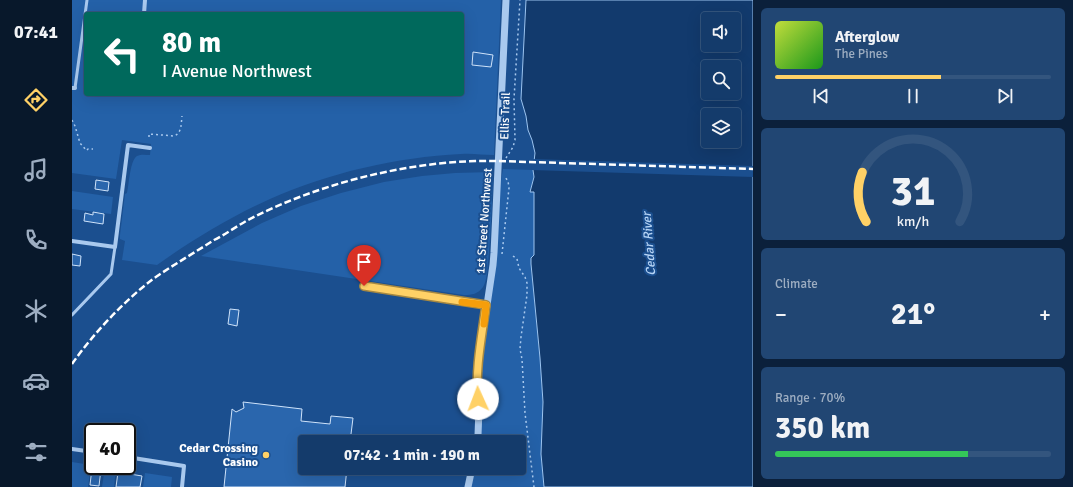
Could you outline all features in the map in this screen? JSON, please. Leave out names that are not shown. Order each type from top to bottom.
[{"type":"street","points":[[143,12],[145,0]]},
{"type":"street","name":"1st Street Northwest","points":[[478,435],[478,365],[494,253],[506,0]]},
{"type":"street","points":[[72,240],[115,247],[128,145],[150,148]]},
{"type":"street","points":[[364,286],[486,305]]},
{"type":"street","points":[[72,448],[84,450]]},
{"type":"street","points":[[136,458],[184,466],[182,487]]},
{"type":"street","points":[[468,487],[471,475]]},
{"type":"lane","points":[[85,12],[87,0]]},
{"type":"lane","points":[[73,88],[84,19]]},
{"type":"lane","points":[[72,315],[112,274],[115,247]]},
{"type":"path","name":"Ellis Trail","points":[[505,161],[513,147],[515,140],[514,99],[520,0]]},
{"type":"path","points":[[149,137],[149,134],[176,136],[179,132],[182,116]]},
{"type":"path","points":[[72,120],[80,143],[87,151],[88,148],[93,149]]},
{"type":"path","points":[[502,254],[509,188],[509,184],[504,173]]},
{"type":"path","points":[[513,256],[517,259],[519,268],[526,277],[527,283],[528,295],[520,349],[522,359],[525,413],[534,487]]},
{"type":"shaded area","points":[[72,0],[501,0],[494,155],[465,154],[412,159],[363,168],[315,181],[240,213],[157,265],[122,260],[125,241],[120,239],[125,194],[127,193],[133,162],[137,156],[150,155],[151,144],[122,140],[116,179],[72,173]]},
{"type":"shaded area","points":[[503,169],[533,170],[534,177],[530,191],[534,192],[534,255],[531,268],[543,402],[541,454],[544,487],[468,487],[471,475],[526,475],[526,435],[477,435],[478,367],[496,210]]},
{"type":"shaded area","points":[[493,172],[491,229],[487,275],[483,287],[475,294],[464,295],[201,256],[262,223],[301,206],[341,193],[384,182],[422,176]]},
{"type":"shaded area","points":[[72,191],[113,197],[111,214],[72,209]]},
{"type":"shaded area","points":[[72,462],[84,464],[84,475],[90,475],[88,487],[72,487]]},
{"type":"shaded area","points":[[145,473],[172,477],[171,487],[143,487]]},
{"type":"shaded area","points":[[104,475],[115,475],[114,487],[102,487]]},
{"type":"water","name":"Cedar River","points":[[526,0],[753,0],[753,487],[544,487],[541,454],[543,402],[531,264],[531,258],[534,255],[534,192],[530,192],[534,177],[533,170],[535,153],[528,130],[521,99]]},
{"type":"pier","points":[[532,159],[753,166],[753,177],[531,170]]},
{"type":"building","points":[[473,52],[493,55],[491,67],[472,65]]},
{"type":"building","points":[[96,180],[109,182],[108,191],[95,189]]},
{"type":"building","points":[[93,212],[104,214],[103,224],[84,221],[85,213],[93,215]]},
{"type":"building","points":[[72,254],[81,256],[80,266],[72,265]]},
{"type":"building","points":[[230,309],[239,310],[237,326],[228,324]]},
{"type":"building","name":"Cedar Crossing Casino","points":[[243,402],[302,409],[301,421],[330,424],[331,416],[353,418],[351,435],[298,435],[298,475],[346,475],[345,487],[224,487],[232,409],[236,412],[244,408]]},
{"type":"building","points":[[91,475],[100,475],[99,486],[90,485]]},
{"type":"building","points":[[118,475],[142,476],[140,487],[116,487]]},
{"type":"railway","points":[[72,364],[89,341],[110,318],[131,297],[153,279],[248,220],[276,206],[306,194],[338,184],[402,169],[467,161],[753,169]]},
{"type":"slow traffic","points":[[462,302],[486,305],[484,324]]},
{"type":"place","name":"Cedar Crossing Casino","points":[[266,455]]},
{"type":"route","points":[[364,286],[486,305],[478,365],[478,399]]}]
